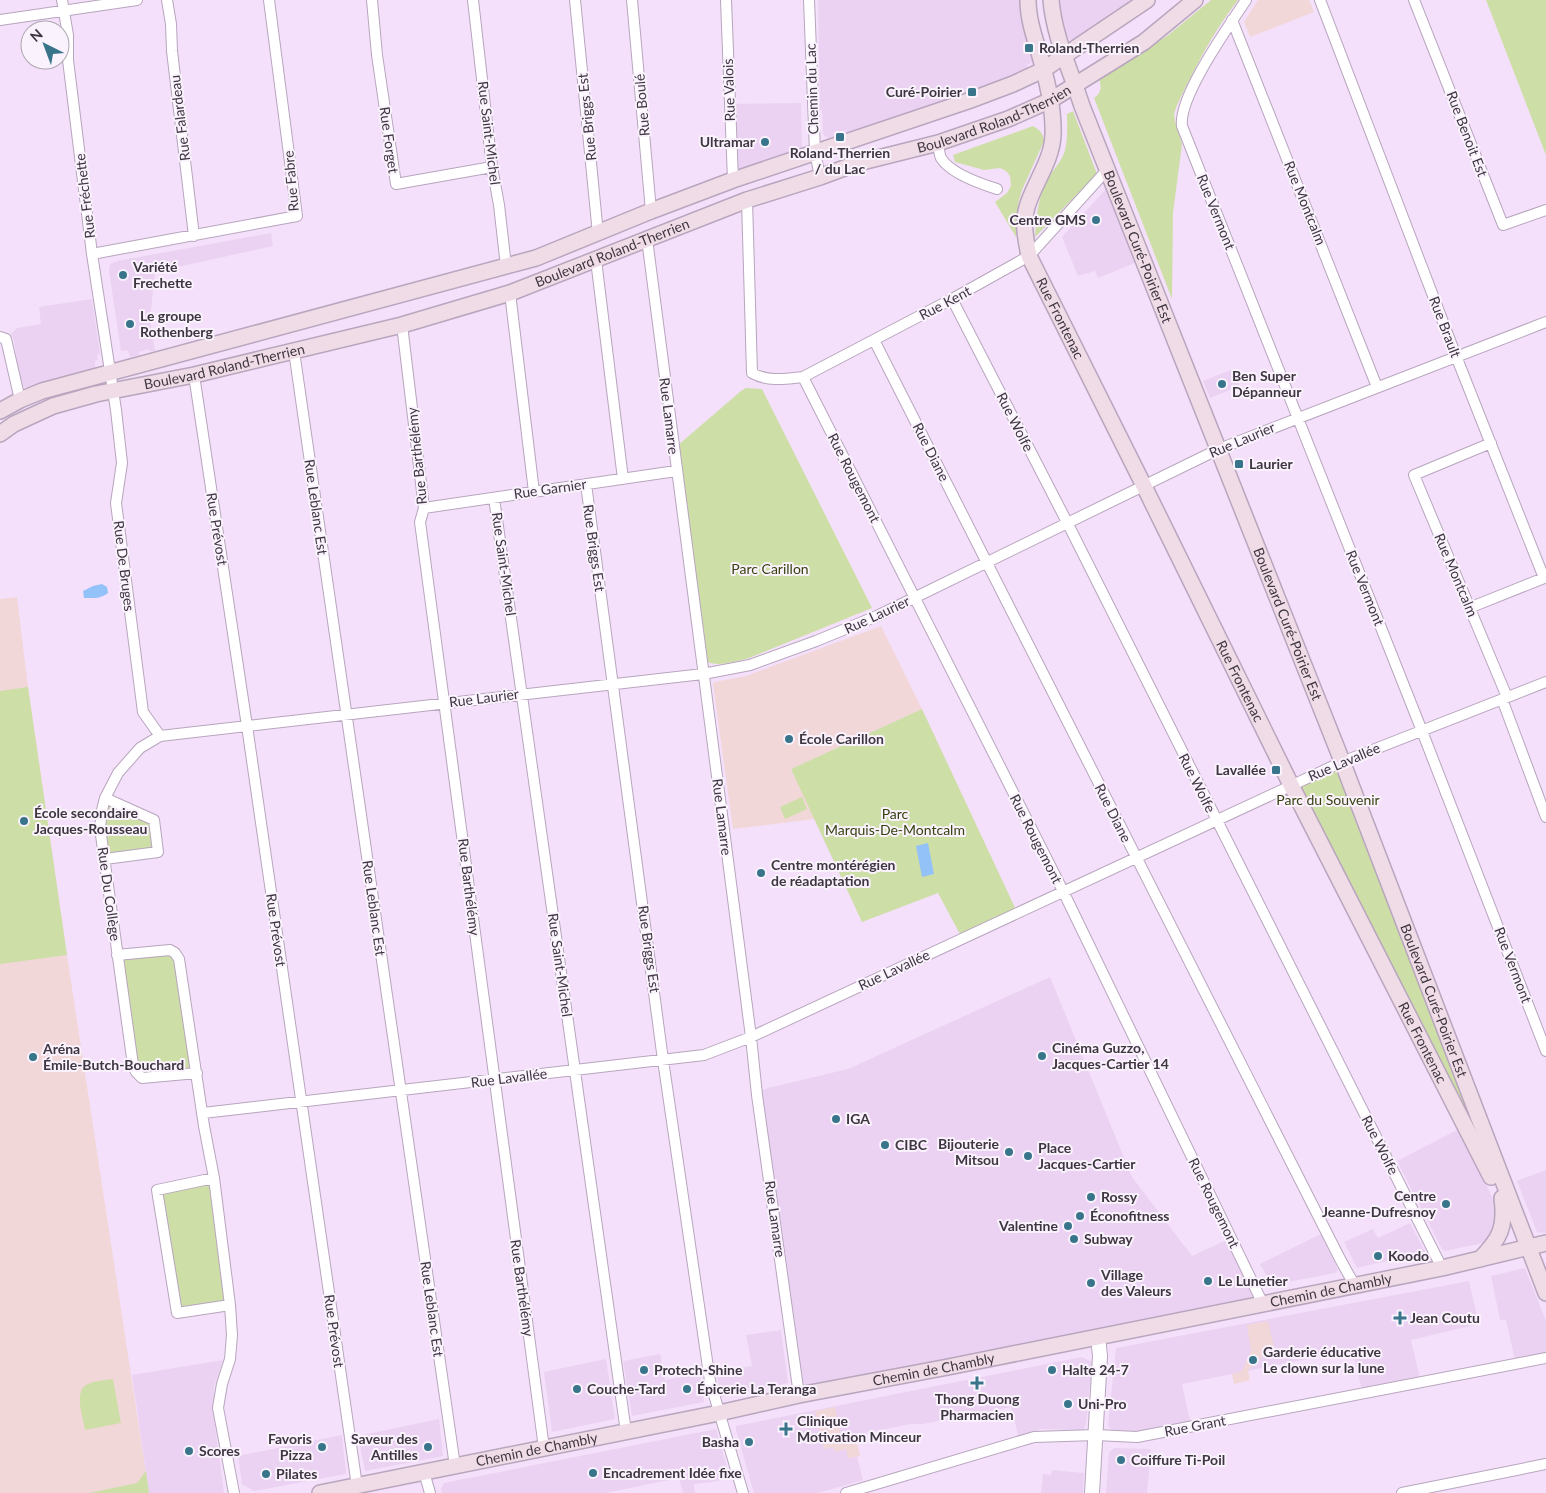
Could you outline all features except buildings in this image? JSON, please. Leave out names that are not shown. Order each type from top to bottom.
[{"type":"main road","points":[[1028,0],[1030,21],[1051,100]]},
{"type":"main road","name":"Boulevard Curé-Poirier Est","points":[[1051,0],[1053,20],[1064,55],[1107,170],[1342,762],[1527,1247]]},
{"type":"main road","name":"Boulevard Roland-Therrien","points":[[0,411],[42,391],[536,258],[733,180],[968,102],[1014,84],[1043,70],[1147,0]]},
{"type":"main road","name":"Boulevard Roland-Therrien","points":[[0,434],[14,424],[53,406],[96,394],[194,375],[402,325],[510,293],[747,200],[858,163],[938,143],[1008,119],[1051,100],[1075,86],[1144,42],[1195,0]]},
{"type":"main road","name":"Rue Frontenac","points":[[1051,100],[1053,138],[1048,157],[1026,208],[1024,228],[1029,256],[1291,785],[1527,1247]]},
{"type":"main road","points":[[1480,1259],[1493,1244],[1503,1223],[1502,1198]]},
{"type":"main road","name":"Chemin de Chambly","points":[[320,1493],[719,1413],[799,1395],[1356,1286],[1546,1244]]},
{"type":"main road","points":[[1527,1247],[1546,1293]]},
{"type":"street","points":[[0,20],[63,5],[137,0]]},
{"type":"street","name":"Rue Falardeau","points":[[167,0],[194,236]]},
{"type":"street","name":"Rue Fabre","points":[[92,254],[297,216],[269,0]]},
{"type":"street","name":"Rue Forget","points":[[372,0],[377,55],[396,184],[492,167]]},
{"type":"street","name":"Rue Saint-Michel","points":[[473,0],[492,167],[499,205],[506,266]]},
{"type":"street","name":"Rue Briggs Est","points":[[575,0],[598,234]]},
{"type":"street","name":"Rue Boulé","points":[[632,0],[651,211]]},
{"type":"street","name":"Rue Valois","points":[[726,0],[733,180]]},
{"type":"street","name":"Chemin du Lac","points":[[809,0],[815,152],[820,177]]},
{"type":"street","points":[[1232,20],[1246,0]]},
{"type":"street","name":"Rue Brault","points":[[1320,0],[1456,356],[1544,578],[1469,608]]},
{"type":"street","name":"Rue Benoit Est","points":[[1414,0],[1503,226],[1546,210]]},
{"type":"street","name":"Rue Fréchette","points":[[63,5],[92,254],[114,391]]},
{"type":"street","name":"Rue Vermont","points":[[1232,20],[1203,66],[1184,110],[1182,126],[1422,730],[1546,1051]]},
{"type":"street","name":"Rue Montcalm","points":[[1232,20],[1377,386]]},
{"type":"street","points":[[938,143],[940,158],[949,166],[981,184],[997,189]]},
{"type":"street","name":"Rue Kent","points":[[747,200],[752,373],[763,378],[778,380],[803,377],[952,299],[1029,256],[1107,170]]},
{"type":"street","name":"Rue Lamarre","points":[[647,239],[757,1095],[799,1395]]},
{"type":"street","points":[[596,260],[623,479]]},
{"type":"street","points":[[510,293],[534,492]]},
{"type":"street","name":"Rue Wolfe","points":[[952,299],[1067,522],[1442,1268]]},
{"type":"street","name":"Rue Laurier","points":[[160,736],[703,674],[750,665],[877,616],[1218,449],[1546,322]]},
{"type":"street","name":"Rue Barthélémy","points":[[402,325],[424,508],[420,522],[544,1448]]},
{"type":"street","points":[[0,336],[6,339],[20,400]]},
{"type":"street","name":"Rue Diane","points":[[874,340],[1340,1259],[1356,1286]]},
{"type":"street","name":"Rue Leblanc Est","points":[[294,351],[455,1466]]},
{"type":"street","name":"Rue Prévost","points":[[194,375],[357,1486]]},
{"type":"street","name":"Rue Rougemont","points":[[803,377],[1063,892],[1263,1304]]},
{"type":"street","name":"Rue De Bruges","points":[[114,391],[122,463],[116,502],[140,696],[143,712],[160,736]]},
{"type":"street","name":"Rue Montcalm","points":[[1490,443],[1414,475],[1505,698],[1546,817]]},
{"type":"street","name":"Rue Garnier","points":[[424,508],[676,471]]},
{"type":"street","name":"Rue Briggs Est","points":[[586,484],[664,1060],[710,1381],[743,1493]]},
{"type":"street","name":"Rue Saint-Michel","points":[[494,498],[626,1432]]},
{"type":"street","name":"Rue Lavallée","points":[[203,1113],[704,1055],[750,1037],[1342,762],[1546,682]]},
{"type":"street","name":"Rue Du Collège","points":[[160,736],[140,748],[118,773],[105,798],[100,828],[133,1065],[136,1072],[142,1078],[197,1073]]},
{"type":"street","points":[[105,798],[154,820],[158,852],[105,859]]},
{"type":"street","name":"Rue Du Collège","points":[[117,955],[170,950],[176,953],[179,959],[204,1126],[214,1178],[230,1305],[232,1335],[230,1359],[222,1384],[218,1408],[234,1493]]},
{"type":"street","points":[[214,1178],[157,1190],[177,1313],[230,1305]]},
{"type":"street","points":[[1092,1493],[1100,1356],[1098,1337]]},
{"type":"street","name":"Rue Grant","points":[[846,1493],[1034,1437],[1096,1435],[1137,1437],[1546,1358]]},
{"type":"street","points":[[1402,1493],[1546,1464]]},
{"type":"street","points":[[424,1472],[430,1493]]},
{"type":"shaded area","points":[[818,0],[1022,0],[1029,43],[1026,44],[1029,53],[1032,52],[1035,61],[1027,65],[1028,68],[977,91],[976,89],[963,94],[963,96],[830,139],[823,133],[822,110],[820,110]]},
{"type":"shaded area","points":[[1057,0],[1133,0],[1071,41],[1061,28]]},
{"type":"shaded area","points":[[1258,0],[1309,0],[1314,12],[1250,37],[1244,22]]},
{"type":"shaded area","points":[[801,103],[802,145],[800,150],[743,169],[738,168],[736,165],[734,104]]},
{"type":"shaded area","points":[[1108,189],[1137,262],[1098,278],[1095,271],[1078,276],[1062,237]]},
{"type":"shaded area","points":[[271,233],[273,246],[155,272],[150,319],[155,351],[149,351],[148,349],[139,352],[139,355],[130,357],[128,350],[121,351],[109,271],[110,264],[117,261]]},
{"type":"shaded area","points":[[92,299],[100,354],[97,355],[98,360],[95,361],[95,368],[30,388],[24,387],[20,383],[14,340],[11,334],[17,328],[41,324],[39,307]]},
{"type":"shaded area","points":[[1233,369],[1240,386],[1210,398],[1203,381]]},
{"type":"shaded area","points":[[17,597],[28,687],[67,955],[149,1493],[0,1493],[0,599]]},
{"type":"shaded area","name":"École Carillon","points":[[881,626],[922,709],[791,769],[815,819],[733,829],[714,682],[746,676]]},
{"type":"shaded area","name":"Place Jacques-Cartier","points":[[1050,977],[1132,1177],[1192,1256],[1231,1238],[1263,1304],[799,1395],[757,1092],[848,1069]]},
{"type":"shaded area","points":[[1459,1129],[1498,1209],[1500,1217],[1488,1242],[1445,1251],[1442,1249],[1397,1161]]},
{"type":"shaded area","points":[[1546,1170],[1546,1233],[1537,1232],[1517,1181]]},
{"type":"shaded area","points":[[1410,1223],[1425,1252],[1357,1268],[1344,1242],[1373,1229],[1378,1238]]},
{"type":"shaded area","points":[[1321,1234],[1338,1270],[1335,1273],[1272,1285],[1260,1264]]},
{"type":"shaded area","points":[[1525,1268],[1546,1321],[1546,1353],[1515,1360],[1506,1320],[1500,1320],[1491,1276]]},
{"type":"shaded area","points":[[1469,1281],[1479,1324],[1411,1340],[1420,1378],[1362,1390],[1352,1350],[1182,1384],[1191,1425],[1140,1433],[1112,1431],[1108,1425],[1116,1348]]},
{"type":"shaded area","name":"Garderie éducative Le clown sur la lune","points":[[1268,1321],[1274,1346],[1248,1370],[1250,1380],[1234,1384],[1232,1374],[1242,1371],[1251,1351],[1247,1325]]},
{"type":"shaded area","points":[[781,1330],[788,1383],[721,1397],[716,1371],[752,1366],[746,1335]]},
{"type":"shaded area","points":[[660,1354],[665,1380],[700,1374],[704,1402],[632,1416],[623,1361]]},
{"type":"shaded area","points":[[1082,1357],[1092,1362],[1086,1424],[1083,1430],[1041,1429],[1018,1435],[1011,1407],[923,1424],[911,1424],[855,1435],[860,1456],[857,1457],[863,1480],[818,1493],[754,1493],[736,1426]]},
{"type":"shaded area","points":[[606,1359],[615,1419],[552,1432],[544,1372]]},
{"type":"shaded area","points":[[223,1360],[214,1387],[214,1418],[224,1493],[149,1493],[132,1375]]},
{"type":"shaded area","points":[[835,1407],[841,1438],[855,1436],[860,1456],[848,1458],[846,1449],[835,1452],[833,1447],[824,1449],[815,1411]]},
{"type":"shaded area","points":[[439,1419],[443,1456],[365,1471],[358,1436]]},
{"type":"shaded area","points":[[716,1429],[730,1478],[694,1484],[695,1493],[683,1493],[679,1478],[605,1493],[442,1493],[441,1488],[444,1483]]},
{"type":"shaded area","points":[[342,1435],[346,1474],[254,1491],[242,1484],[238,1456]]},
{"type":"shaded area","points":[[1114,1448],[1151,1449],[1147,1493],[1106,1493],[1109,1452]]},
{"type":"shaded area","points":[[1052,1470],[1084,1473],[1083,1493],[1041,1493],[1043,1474],[1051,1475]]},
{"type":"green space","points":[[1211,0],[1238,0],[1220,25],[1205,51],[1190,78],[1174,114],[1182,144],[1173,213],[1172,299],[1094,98],[1100,90],[1099,79],[1167,36]]},
{"type":"green space","points":[[1486,0],[1546,0],[1546,155]]},
{"type":"green space","points":[[1073,111],[1097,174],[1035,237],[1043,189],[1047,179],[1064,153],[1067,139],[1067,114]]},
{"type":"green space","points":[[1033,126],[1041,132],[1044,141],[1022,190],[1018,204],[1016,237],[995,202],[1007,193],[1011,186],[1010,176],[1000,168],[984,170],[955,162],[953,155]]},
{"type":"green space","name":"Parc Carillon","points":[[746,388],[762,389],[872,608],[749,658],[717,664],[708,662],[677,446]]},
{"type":"green space","name":"École secondaire Jacques-Rousseau","points":[[28,687],[67,955],[0,964],[0,691]]},
{"type":"green space","name":"Parc Marquis-De-Montcalm","points":[[922,709],[1017,912],[962,938],[938,893],[862,922],[791,769]]},
{"type":"green space","name":"Parc du Souvenir","points":[[1342,762],[1502,1198],[1291,785]]},
{"type":"green space","points":[[802,797],[807,809],[785,819],[780,807]]},
{"type":"green space","points":[[105,798],[154,820],[158,852],[105,859],[100,828]]},
{"type":"green space","points":[[175,953],[197,1073],[142,1078],[136,1072],[117,955]]},
{"type":"green space","points":[[214,1178],[230,1305],[177,1313],[157,1190]]},
{"type":"green space","points":[[113,1379],[121,1423],[85,1430],[80,1406],[82,1388],[92,1383]]},
{"type":"green space","points":[[146,1471],[149,1493],[89,1493],[137,1483]]},
{"type":"water","points":[[102,584],[107,587],[108,593],[100,597],[84,598],[83,591]]},
{"type":"water","points":[[928,843],[934,874],[922,877],[916,846]]},
{"type":"place","name":"Roland-Therrien","points":[[1029,48]]},
{"type":"place","name":"Curé-Poirier","points":[[972,92]]},
{"type":"place","name":"Roland-Therrien / du Lac","points":[[840,137]]},
{"type":"place","name":"Ultramar","points":[[765,142]]},
{"type":"place","name":"Centre GMS","points":[[1096,220]]},
{"type":"place","name":"Variété Frechette","points":[[123,275]]},
{"type":"place","name":"Le groupe Rothenberg","points":[[130,324]]},
{"type":"place","name":"Ben Super Dépanneur","points":[[1222,384]]},
{"type":"place","name":"Laurier","points":[[1239,464]]},
{"type":"place","name":"École Carillon","points":[[789,739]]},
{"type":"place","name":"Lavallée","points":[[1276,770]]},
{"type":"place","name":"École secondaire Jacques-Rousseau","points":[[24,821]]},
{"type":"place","name":"Centre montérégien de réadaptation","points":[[761,873]]},
{"type":"place","name":"Cinéma Guzzo, Jacques-Cartier 14","points":[[1042,1056]]},
{"type":"place","name":"Aréna Émile-Butch-Bouchard","points":[[33,1057]]},
{"type":"place","name":"IGA","points":[[836,1119]]},
{"type":"place","name":"CIBC","points":[[885,1145]]},
{"type":"place","name":"Bijouterie Mitsou","points":[[1009,1152]]},
{"type":"place","name":"Place Jacques-Cartier","points":[[1028,1156]]},
{"type":"place","name":"Rossy","points":[[1091,1197]]},
{"type":"place","name":"Centre Jeanne-Dufresnoy","points":[[1446,1204]]},
{"type":"place","name":"Éconofitness","points":[[1080,1216]]},
{"type":"place","name":"Valentine","points":[[1068,1226]]},
{"type":"place","name":"Subway","points":[[1074,1239]]},
{"type":"place","name":"Koodo","points":[[1378,1256]]},
{"type":"place","name":"Le Lunetier","points":[[1208,1281]]},
{"type":"place","name":"Village des Valeurs","points":[[1091,1283]]},
{"type":"place","name":"Jean Coutu","points":[[1400,1318]]},
{"type":"place","name":"Garderie éducative Le clown sur la lune","points":[[1253,1360]]},
{"type":"place","name":"Protech-Shine","points":[[644,1370]]},
{"type":"place","name":"Halte 24-7","points":[[1052,1370]]},
{"type":"place","name":"Thong Duong Pharmacien","points":[[977,1383]]},
{"type":"place","name":"Couche-Tard","points":[[577,1389]]},
{"type":"place","name":"Épicerie La Teranga","points":[[687,1389]]},
{"type":"place","name":"Uni-Pro","points":[[1068,1404]]},
{"type":"place","name":"Clinique Motivation Minceur","points":[[786,1429]]},
{"type":"place","name":"Basha","points":[[749,1442]]},
{"type":"place","name":"Favoris Pizza","points":[[322,1447]]},
{"type":"place","name":"Saveur des Antilles","points":[[428,1447]]},
{"type":"place","name":"Scores","points":[[189,1451]]},
{"type":"place","name":"Coiffure Ti-Poil","points":[[1121,1460]]},
{"type":"place","name":"Encadrement Idée fixe","points":[[593,1473]]},
{"type":"place","name":"Pilates","points":[[266,1474]]}]
